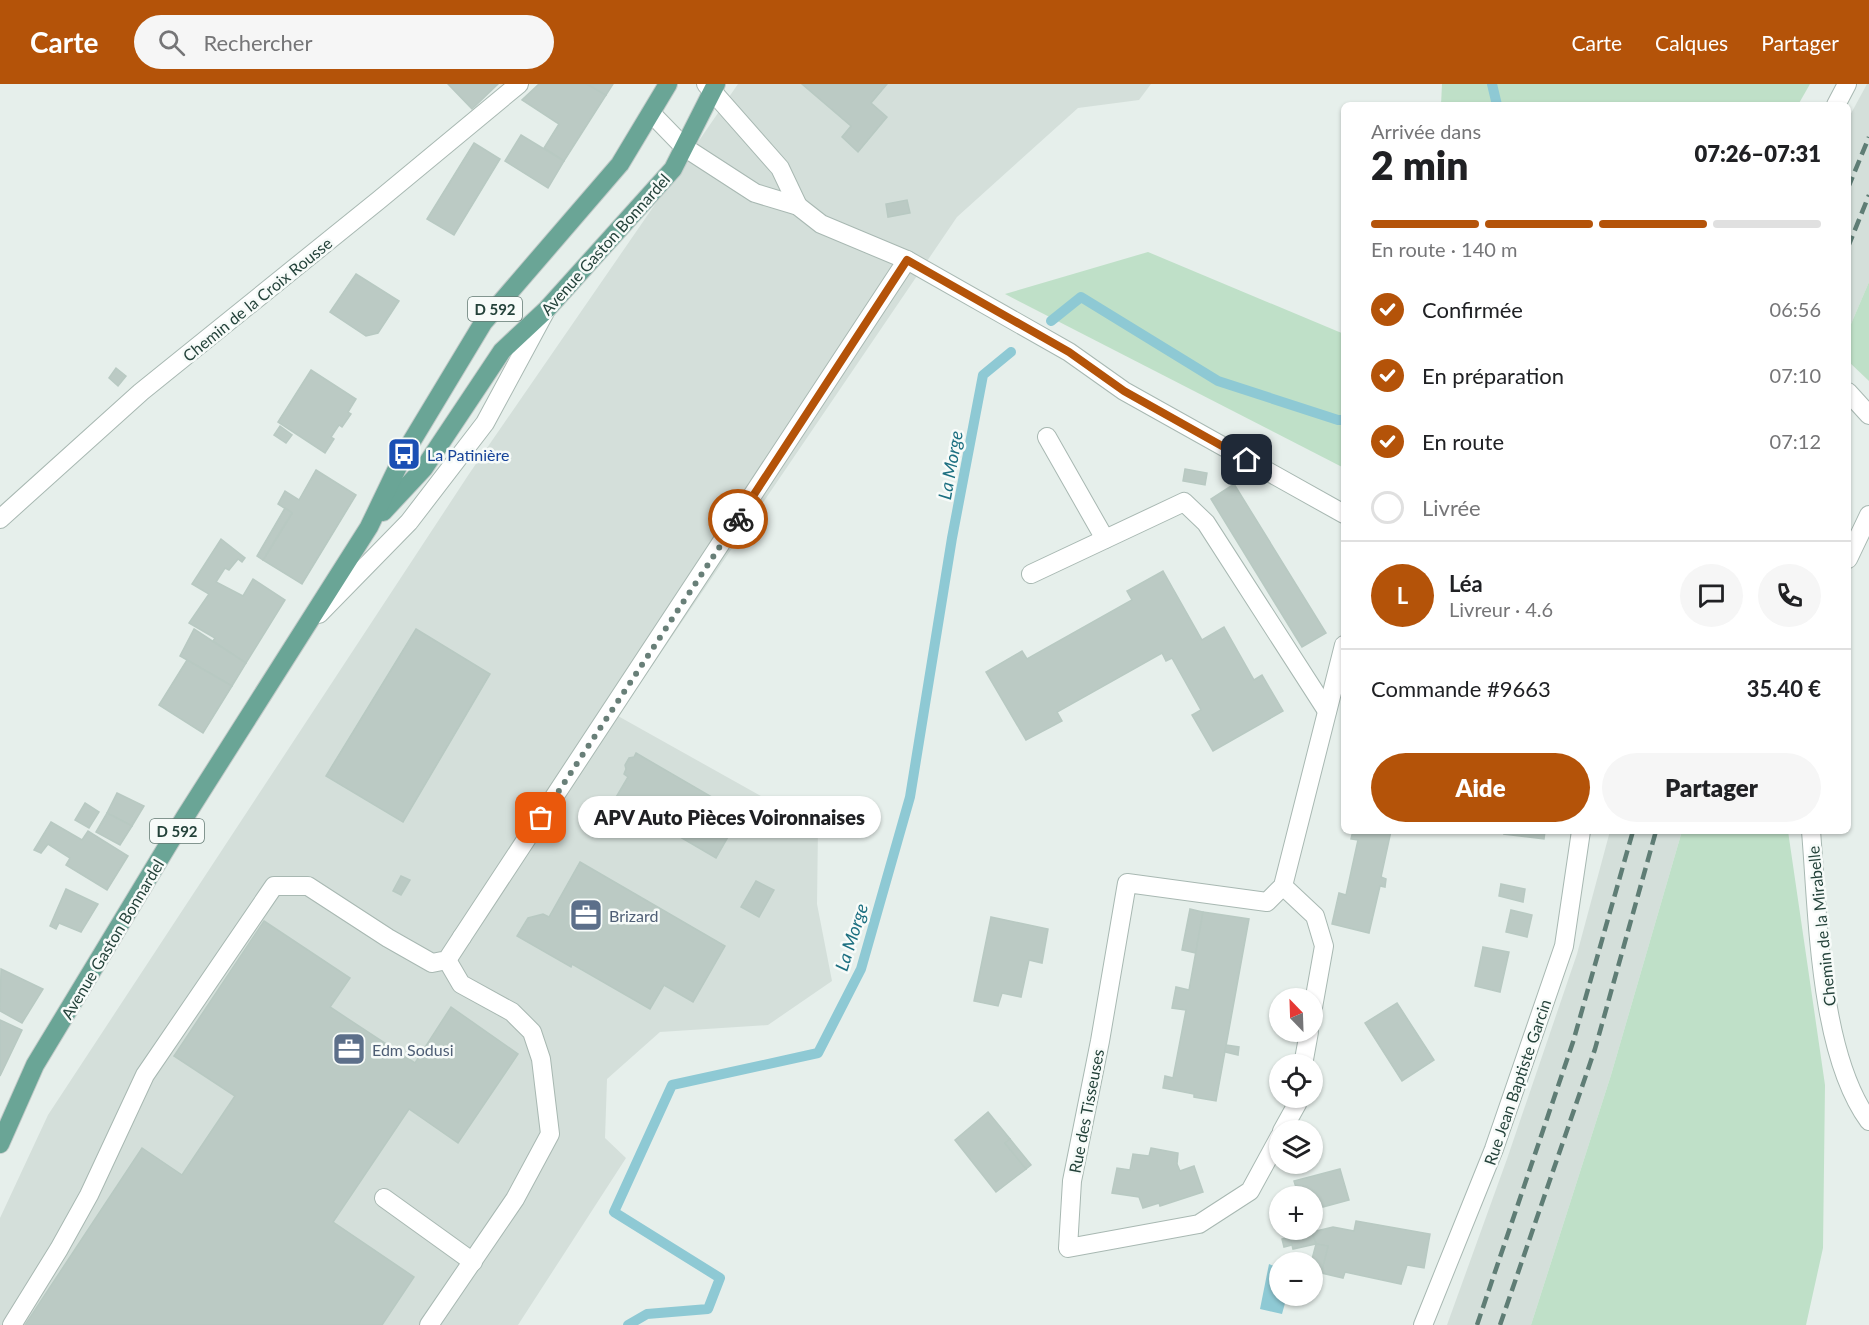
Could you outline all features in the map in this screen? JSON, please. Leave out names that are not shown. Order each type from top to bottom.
[{"type":"main road","name":"Avenue Gaston Bonnardel","points":[[0,1144],[35,1065],[185,817],[369,527],[404,454],[483,323],[620,164],[668,84]]},
{"type":"main road","name":"Avenue Gaston Bonnardel","points":[[369,527],[424,468],[502,351],[547,309],[672,169],[712,86]]},
{"type":"street","name":"Chemin de la Croix Rousse","points":[[0,519],[141,392],[519,84]]},
{"type":"street","points":[[1838,102],[1847,84]]},
{"type":"street","points":[[712,86],[780,168],[798,206]]},
{"type":"street","points":[[651,113],[684,147],[754,194],[798,206],[821,224],[907,260],[1069,352],[1124,391],[1341,512]]},
{"type":"street","points":[[12,1325],[89,1195],[145,1075],[274,886],[308,886],[388,938],[432,963],[447,960],[907,260]]},
{"type":"street","points":[[307,626],[409,522],[485,423],[547,309]]},
{"type":"street","points":[[1851,395],[1869,414]]},
{"type":"street","points":[[1047,437],[1105,539]]},
{"type":"street","points":[[1031,573],[1184,502],[1206,523],[1327,711]]},
{"type":"street","points":[[1851,553],[1869,515]]},
{"type":"street","points":[[1316,988],[1324,946],[1315,916],[1283,886],[1341,657]]},
{"type":"street","name":"Rue Jean Baptiste Garcin","points":[[1423,1325],[1494,1149],[1564,946],[1581,834]]},
{"type":"street","name":"Chemin de la Mirabelle","points":[[1811,834],[1822,969],[1834,1036],[1851,1091],[1869,1121]]},
{"type":"street","name":"Rue des Tisseuses","points":[[1269,1156],[1250,1191],[1198,1224],[1068,1248],[1072,1181],[1100,1041],[1127,883],[1267,902],[1283,886]]},
{"type":"street","points":[[429,1325],[514,1199],[550,1134],[541,1059],[532,1032],[512,1012],[461,984],[447,960]]},
{"type":"street","points":[[384,1198],[473,1262]]},
{"type":"shaded area","points":[[738,84],[1151,84],[1139,100],[1078,108],[957,217],[618,716],[818,828],[817,904],[832,981],[768,1025],[660,1032],[607,1079],[605,1138],[626,1158],[518,1325],[0,1325],[0,1218],[48,1115],[469,474]]},
{"type":"shaded area","points":[[1869,84],[1869,282],[1851,324],[1851,113]]},
{"type":"shaded area","points":[[1609,834],[1681,834],[1611,1075],[1531,1325],[1447,1325],[1507,1159],[1577,954]]},
{"type":"green space","points":[[1442,84],[1810,84],[1800,102],[1441,102]]},
{"type":"green space","points":[[1148,252],[1341,333],[1341,466],[1005,294]]},
{"type":"green space","points":[[1869,282],[1869,381],[1851,364],[1851,324]]},
{"type":"green space","points":[[1681,834],[1788,834],[1825,1085],[1823,1248],[1806,1325],[1531,1325],[1611,1075]]},
{"type":"water","points":[[1269,1264],[1269,1306],[1284,1306],[1282,1314],[1260,1309]]},
{"type":"building","points":[[448,84],[498,84],[472,109]]},
{"type":"building","points":[[539,84],[587,84],[606,95],[564,161],[544,148],[559,124],[522,100]]},
{"type":"building","points":[[587,84],[613,84],[606,95]]},
{"type":"building","points":[[802,84],[887,84],[871,103],[887,117],[858,152],[842,137],[851,126]]},
{"type":"building","points":[[521,135],[564,161],[548,188],[505,161]]},
{"type":"building","points":[[474,143],[500,159],[454,235],[427,219]]},
{"type":"building","points":[[907,200],[910,213],[888,217],[886,204]]},
{"type":"building","points":[[356,274],[399,301],[378,333],[366,336],[330,312]]},
{"type":"building","points":[[116,368],[126,376],[118,386],[109,378]]},
{"type":"building","points":[[311,370],[356,399],[348,412],[351,414],[342,427],[339,425],[331,437],[334,439],[325,453],[278,422]]},
{"type":"building","points":[[280,426],[292,435],[286,443],[274,435]]},
{"type":"building","points":[[1185,469],[1207,473],[1205,485],[1183,481]]},
{"type":"building","points":[[316,470],[356,495],[302,584],[263,560],[292,513],[278,504],[285,491],[299,500]]},
{"type":"building","points":[[1234,484],[1326,633],[1302,647],[1211,499]]},
{"type":"building","points":[[285,508],[292,513],[263,560],[257,556]]},
{"type":"building","points":[[221,539],[245,558],[242,562],[238,559],[229,570],[225,568],[216,582],[243,596],[253,579],[285,600],[246,663],[213,641],[215,638],[189,623],[209,594],[192,584]]},
{"type":"building","points":[[1163,571],[1202,640],[1224,627],[1254,680],[1262,675],[1283,711],[1213,751],[1192,715],[1201,710],[1172,658],[1166,661],[1162,653],[1057,712],[1062,721],[1026,740],[986,672],[1022,651],[1027,659],[1132,600],[1127,591]]},
{"type":"building","points":[[194,629],[246,663],[232,686],[180,656]]},
{"type":"building","points":[[416,629],[490,674],[403,822],[326,776]]},
{"type":"building","points":[[187,660],[232,686],[203,733],[159,705]]},
{"type":"building","points":[[636,753],[741,814],[716,858],[615,799],[628,777],[624,774],[625,765]]},
{"type":"building","points":[[117,793],[144,806],[132,826],[107,813]]},
{"type":"building","points":[[85,803],[99,812],[89,828],[75,820]]},
{"type":"building","points":[[107,813],[132,826],[120,845],[96,832]]},
{"type":"building","points":[[51,822],[82,840],[88,831],[128,856],[107,890],[66,865],[70,858],[48,844],[41,853],[34,850]]},
{"type":"building","points":[[1352,834],[1390,834],[1381,877],[1386,879],[1385,887],[1380,886],[1369,933],[1332,924],[1339,893],[1346,895],[1358,840],[1351,839]]},
{"type":"building","points":[[1504,834],[1545,834],[1544,839]]},
{"type":"building","points":[[580,862],[725,946],[693,1002],[664,985],[650,1009],[572,964],[571,967],[517,936],[528,918],[543,914],[549,917]]},
{"type":"building","points":[[401,876],[410,880],[401,895],[393,891]]},
{"type":"building","points":[[756,881],[774,890],[759,917],[741,907]]},
{"type":"building","points":[[1501,884],[1525,889],[1523,902],[1499,896]]},
{"type":"building","points":[[66,889],[98,904],[81,932],[59,923],[56,929],[50,926]]},
{"type":"building","points":[[1190,909],[1203,912],[1196,953],[1182,950]]},
{"type":"building","points":[[1511,910],[1532,915],[1527,937],[1506,932]]},
{"type":"building","points":[[1203,912],[1249,919],[1216,1101],[1163,1088],[1165,1076],[1173,1078],[1186,1010],[1172,1008],[1176,987],[1189,990]]},
{"type":"building","points":[[991,917],[1048,929],[1042,963],[1029,960],[1021,997],[1002,993],[998,1006],[974,1001]]},
{"type":"building","points":[[264,921],[350,978],[330,1007],[415,1063],[451,1007],[518,1054],[458,1143],[409,1109],[333,1222],[414,1277],[382,1325],[25,1325],[142,1148],[182,1175],[235,1096],[174,1056]]},
{"type":"building","points":[[1483,947],[1509,952],[1500,992],[1475,986]]},
{"type":"building","points":[[1,969],[43,989],[22,1023],[0,1011]]},
{"type":"building","points":[[1397,1003],[1434,1060],[1402,1081],[1365,1023]]},
{"type":"building","points":[[0,1020],[22,1030],[0,1076]]},
{"type":"building","points":[[1226,1045],[1239,1047],[1238,1055],[1225,1052]]},
{"type":"building","points":[[988,1112],[1010,1139],[1005,1143],[1026,1169],[996,1192],[955,1140]]},
{"type":"building","points":[[1010,1139],[1031,1165],[1026,1169],[1005,1143]]},
{"type":"building","points":[[1151,1148],[1178,1153],[1177,1164],[1180,1171],[1194,1166],[1203,1192],[1160,1206],[1159,1203],[1143,1208],[1139,1197],[1112,1193],[1117,1168],[1130,1170],[1133,1154],[1149,1156]]},
{"type":"building","points":[[1340,1169],[1349,1200],[1323,1207],[1323,1186],[1296,1186],[1294,1181]]},
{"type":"building","points":[[1356,1221],[1430,1234],[1424,1268],[1407,1265],[1401,1284],[1345,1272],[1343,1278],[1323,1273],[1328,1246],[1316,1244],[1315,1240],[1323,1240],[1323,1229],[1333,1227],[1354,1231]]},
{"type":"building","points":[[1282,1240],[1291,1240],[1292,1245],[1284,1247]]},
{"type":"building","points":[[1291,1240],[1315,1240],[1316,1244],[1293,1249]]},
{"type":"building","points":[[1316,1244],[1328,1246],[1323,1266],[1323,1252],[1314,1252]]},
{"type":"waterway","name":"La Morge","points":[[1492,84],[1496,102]]},
{"type":"waterway","name":"La Morge","points":[[1051,321],[1081,297],[1218,381],[1341,420]]},
{"type":"waterway","name":"La Morge","points":[[628,1325],[647,1314],[708,1309],[720,1278],[614,1212],[672,1085],[818,1053],[861,969],[910,797],[952,538],[983,375],[1011,352]]},
{"type":"railway","points":[[1851,181],[1869,137]]},
{"type":"railway","points":[[1851,240],[1869,195]]},
{"type":"railway","points":[[1477,1325],[1573,1042],[1632,834]]},
{"type":"railway","points":[[1500,1325],[1595,1049],[1655,834]]},
{"type":"way so far","points":[[541,818],[738,519]]},
{"type":"place","name":"La Patinière","points":[[404,454]]},
{"type":"place","name":"APV Auto Pièces Voironnaises","points":[[541,818]]},
{"type":"place","name":"Brizard","points":[[586,915]]},
{"type":"place","name":"Edm Sodusi","points":[[349,1049]]},
{"type":"route","points":[[738,519],[907,260],[1069,352],[1124,391],[1247,460]]}]
